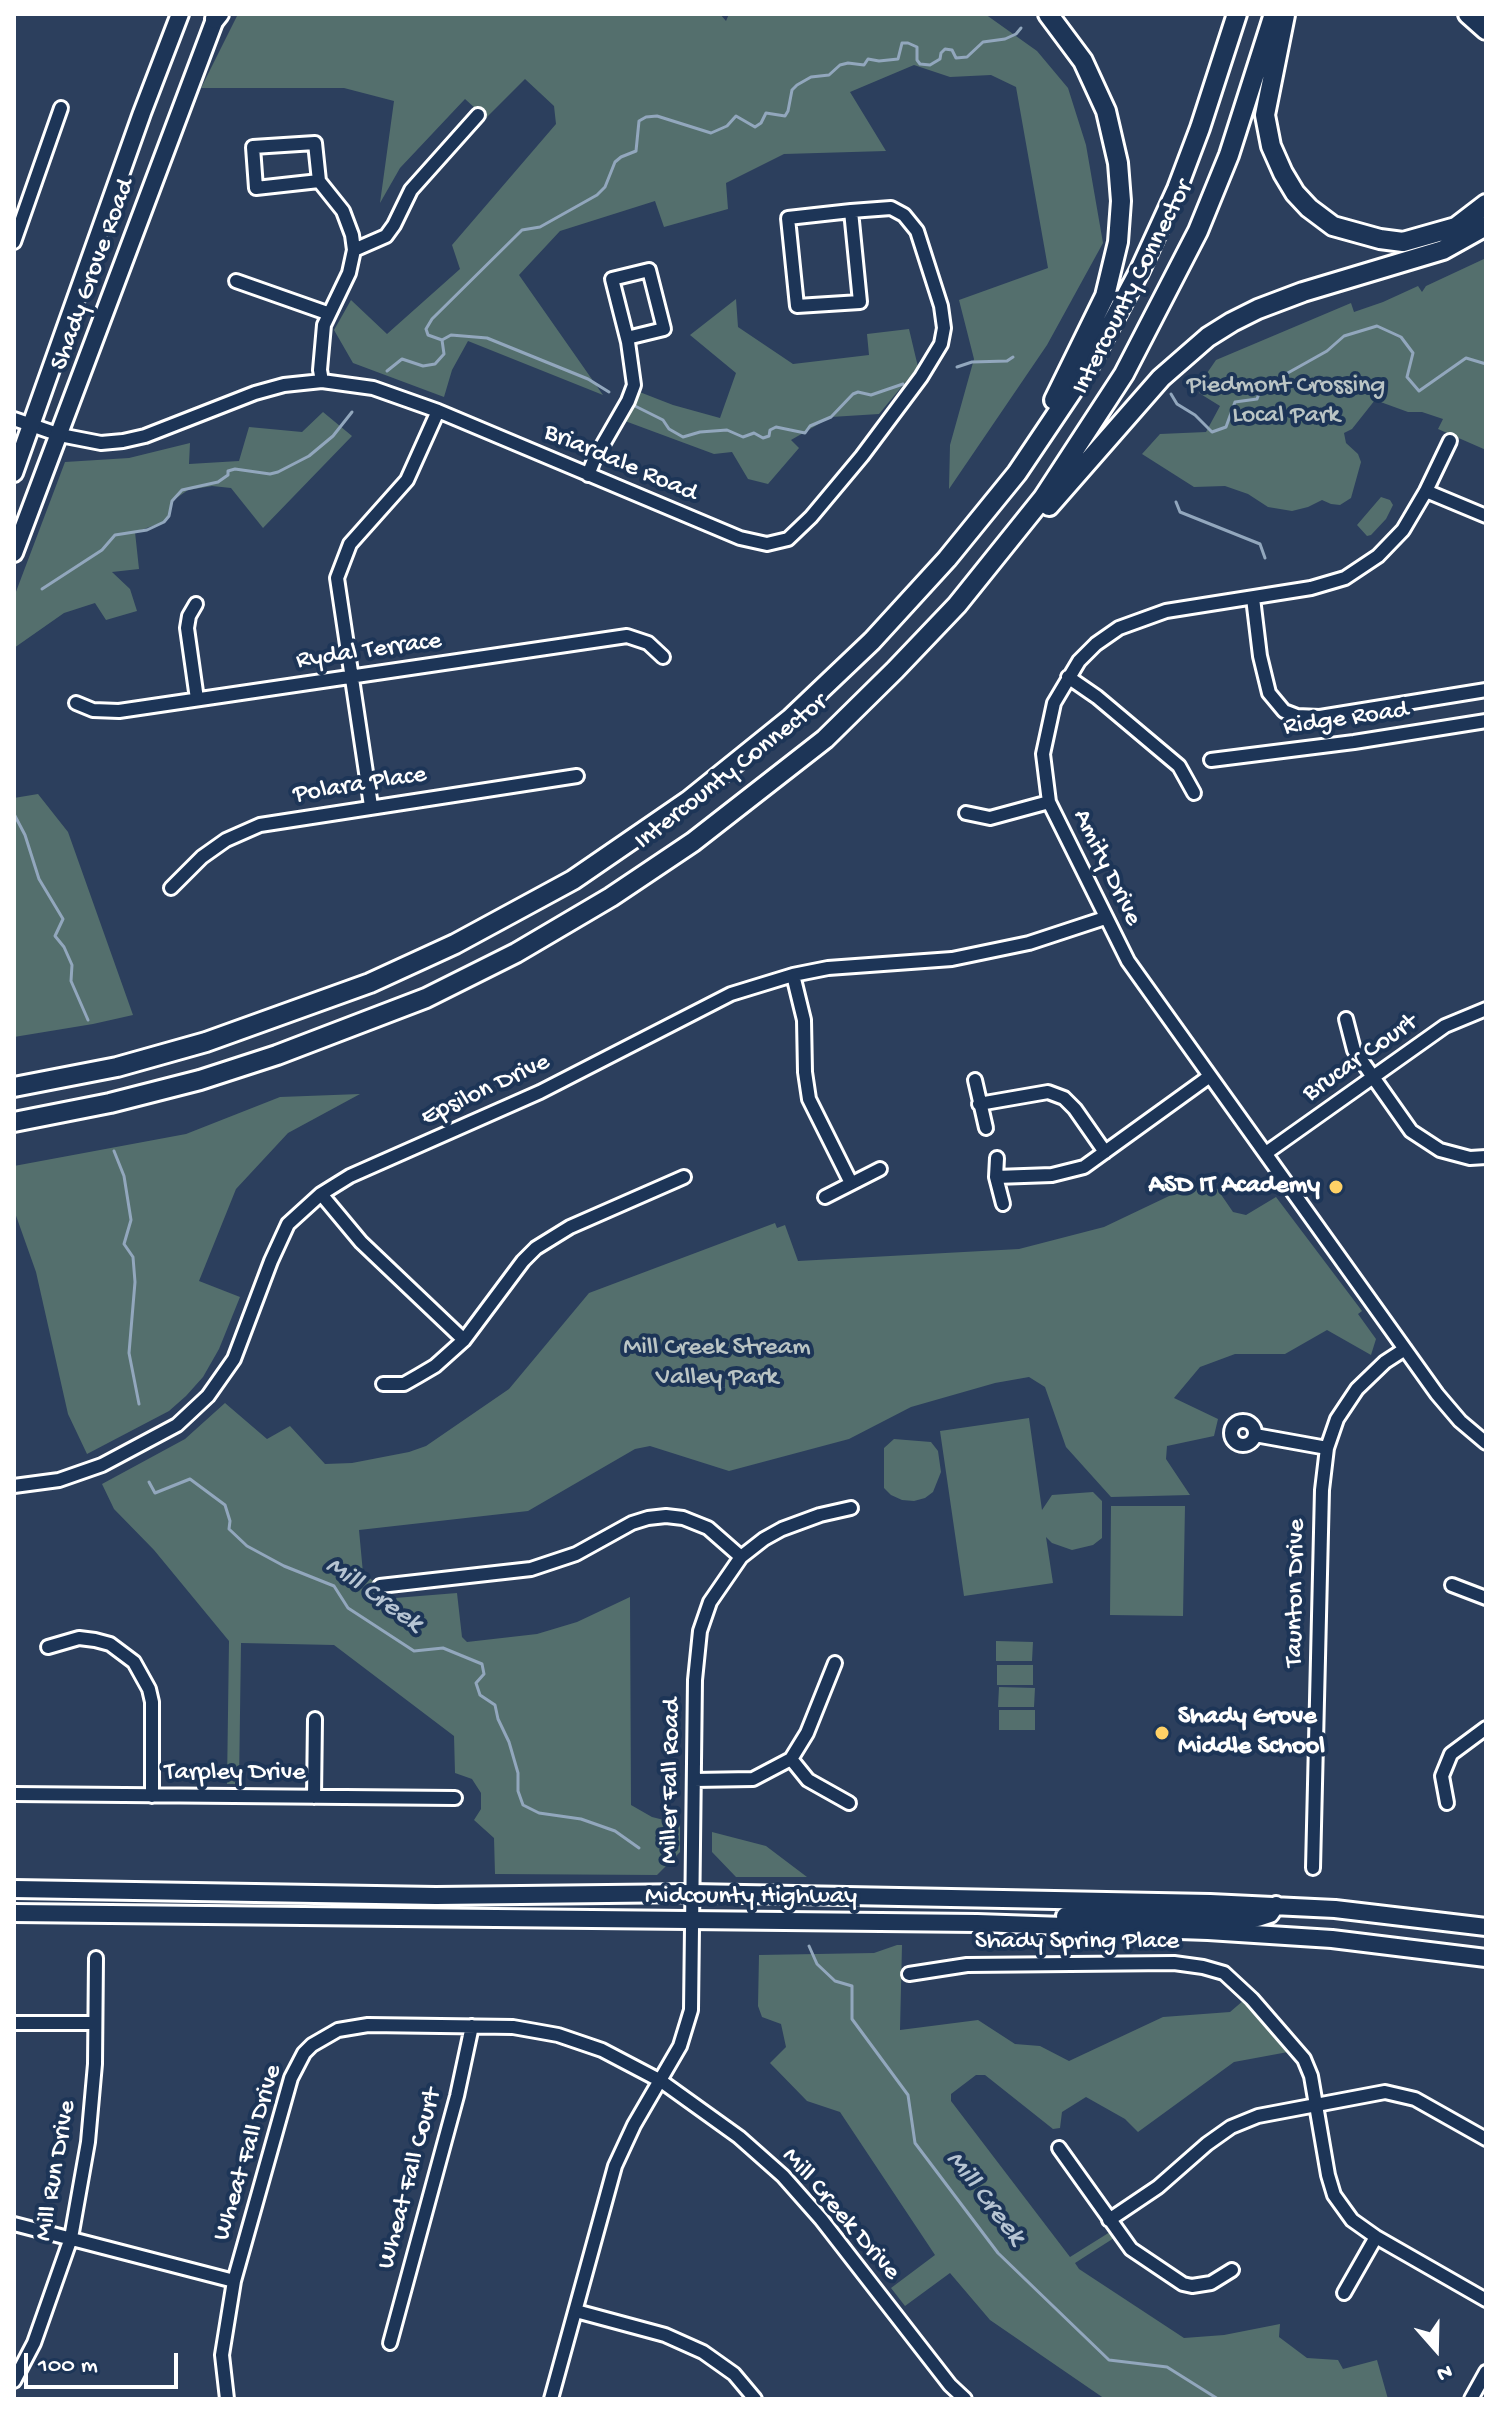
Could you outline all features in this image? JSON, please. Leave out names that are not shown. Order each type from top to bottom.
[{"type":"highway","name":"Intercounty Connector","points":[[14,1087],[162,1056],[370,983],[455,944],[573,880],[688,801],[746,756],[831,682],[938,570],[1017,473],[1089,366],[1140,270],[1177,189],[1237,14]]},
{"type":"highway","name":"Intercounty Connector","points":[[14,1122],[110,1103],[200,1080],[277,1055],[426,998],[516,953],[611,897],[693,842],[825,739],[957,605],[1043,498],[1124,374],[1198,231],[1229,155],[1274,14]]},
{"type":"highway","points":[[1285,14],[1265,115],[1271,146],[1283,173],[1309,208],[1333,226],[1403,242],[1456,227],[1486,204]]},
{"type":"highway","points":[[1468,14],[1486,30]]},
{"type":"highway","points":[[1017,473],[1105,296],[1118,242],[1121,201],[1118,163],[1106,111],[1083,61],[1049,16]]},
{"type":"highway","points":[[957,605],[1161,378],[1208,337],[1258,309],[1303,292],[1443,250],[1486,226]]},
{"type":"main road","name":"Shady Grove Road","points":[[14,473],[180,14]]},
{"type":"main road","name":"Shady Grove Road","points":[[14,553],[217,16]]},
{"type":"main road","name":"Midcounty Highway","points":[[14,1889],[436,1896],[692,1893],[1276,1905],[1437,1919],[1486,1927]]},
{"type":"main road","points":[[977,1923],[995,1916],[1258,1918],[1270,1914],[1276,1905]]},
{"type":"main road","name":"Midcounty Highway","points":[[14,1913],[977,1923],[1332,1939],[1486,1958]]},
{"type":"street","points":[[14,242],[61,108]]},
{"type":"street","points":[[354,250],[386,236],[411,190],[478,115]]},
{"type":"street","points":[[319,181],[256,188],[253,147],[315,143],[319,181],[343,211],[352,235],[354,250],[349,273],[327,313],[322,339],[322,381]]},
{"type":"street","name":"Briardale Road","points":[[14,419],[60,435],[101,443],[145,436],[255,393],[322,381],[373,388],[438,411],[756,544],[788,539],[811,517],[862,456],[921,377],[941,344],[944,328],[941,306],[917,231],[904,215],[891,208],[851,211],[788,218],[797,306],[860,302],[851,211]]},
{"type":"street","points":[[588,475],[634,385],[627,338],[612,279],[649,270],[664,329],[627,338]]},
{"type":"street","points":[[236,281],[327,313]]},
{"type":"street","points":[[371,806],[337,588],[340,567],[350,544],[407,480],[438,411]]},
{"type":"street","name":"Amity Drive","points":[[1450,441],[1403,530],[1378,556],[1354,572],[1311,588],[1190,605],[1142,618],[1119,628],[1096,644],[1079,661],[1054,703],[1045,741],[1044,778],[1049,802],[1128,961],[1405,1349],[1460,1421],[1486,1443]]},
{"type":"street","points":[[1426,491],[1486,516]]},
{"type":"street","points":[[1253,598],[1264,681],[1276,704],[1297,716],[1320,717],[1486,690]]},
{"type":"street","points":[[196,604],[187,628],[197,699]]},
{"type":"street","name":"Rydal Terrace","points":[[76,703],[93,710],[119,711],[627,636],[648,643],[663,657]]},
{"type":"street","points":[[1068,677],[1097,697],[1179,766],[1194,793]]},
{"type":"street","name":"Ridge Road","points":[[1211,760],[1486,721]]},
{"type":"street","name":"Polara Place","points":[[171,888],[202,857],[226,840],[260,825],[577,776]]},
{"type":"street","points":[[966,813],[990,818],[1049,802]]},
{"type":"street","name":"Epsilon Drive","points":[[14,1486],[59,1480],[102,1465],[177,1425],[208,1396],[234,1359],[288,1224],[321,1194],[350,1176],[540,1092],[731,994],[828,968],[952,959],[1029,943],[1105,918]]},
{"type":"street","points":[[793,975],[804,1020],[809,1099],[851,1183]]},
{"type":"street","name":"Brucar Court","points":[[1266,1153],[1445,1026],[1486,1009]]},
{"type":"street","points":[[1346,1019],[1354,1050],[1401,1120],[1427,1144],[1455,1156],[1486,1157]]},
{"type":"street","points":[[996,1177],[1069,1173],[1084,1167],[1210,1076]]},
{"type":"street","points":[[975,1080],[986,1128]]},
{"type":"street","points":[[979,1104],[1048,1092],[1064,1098],[1105,1152]]},
{"type":"street","points":[[997,1158],[996,1177],[1003,1204]]},
{"type":"street","points":[[825,1197],[880,1169]]},
{"type":"street","points":[[383,1384],[404,1384],[435,1366],[464,1340],[536,1248],[570,1227],[684,1177]]},
{"type":"street","points":[[321,1194],[361,1242],[464,1340]]},
{"type":"street","name":"Taunton Drive","points":[[1313,1868],[1322,1490],[1327,1448],[1337,1419],[1357,1389],[1385,1362],[1405,1349]]},
{"type":"street","points":[[1255,1435],[1327,1448]]},
{"type":"street","name":"Miller Fall Road","points":[[551,2399],[615,2166],[634,2125],[680,2046],[691,2010],[695,1680],[700,1631],[710,1602],[741,1557],[782,1529],[851,1508]]},
{"type":"street","points":[[380,1586],[531,1569],[576,1554],[632,1523],[666,1516],[683,1518],[708,1528],[741,1557]]},
{"type":"street","points":[[1452,1585],[1486,1598]]},
{"type":"street","points":[[48,1647],[79,1638],[95,1640],[110,1644],[134,1662],[149,1689],[152,1702],[152,1796]]},
{"type":"street","points":[[694,1780],[753,1779],[791,1759],[807,1733],[835,1663]]},
{"type":"street","points":[[314,1797],[315,1719]]},
{"type":"street","points":[[1447,1803],[1442,1776],[1451,1754],[1486,1728]]},
{"type":"street","points":[[791,1759],[808,1780],[849,1803]]},
{"type":"street","name":"Tarpley Drive","points":[[14,1794],[455,1798]]},
{"type":"street","name":"Mill Run Drive","points":[[14,2381],[34,2343],[71,2238],[88,2142],[95,2064],[96,1958]]},
{"type":"street","name":"Shady Spring Place","points":[[909,1974],[967,1965],[1174,1963],[1224,1973],[1252,1999],[1304,2059],[1311,2076],[1328,2175],[1334,2195],[1352,2220],[1486,2300]]},
{"type":"street","points":[[14,2023],[95,2023]]},
{"type":"street","name":"Wheat Fall Drive","points":[[227,2399],[222,2355],[234,2281],[291,2078],[304,2053],[312,2045],[338,2030],[368,2025],[513,2027],[558,2035],[602,2050],[661,2081]]},
{"type":"street","name":"Wheat Fall Court","points":[[390,2343],[457,2096],[472,2026]]},
{"type":"street","name":"Mill Creek Drive","points":[[661,2081],[739,2137],[783,2176],[821,2219],[950,2385],[965,2399]]},
{"type":"street","points":[[1109,2220],[1158,2187],[1231,2127],[1258,2116],[1372,2093],[1396,2093],[1415,2099],[1486,2139]]},
{"type":"street","points":[[1059,2148],[1131,2249],[1183,2284],[1201,2286],[1232,2270]]},
{"type":"street","points":[[14,2224],[234,2281]]},
{"type":"street","points":[[1344,2293],[1376,2237]]},
{"type":"street","points":[[576,2311],[665,2335],[703,2352],[734,2374],[755,2399]]},
{"type":"street","points":[[1471,2399],[1486,2372]]},
{"type":"green space","points":[[238,14],[720,14],[726,21],[729,14],[985,14],[1037,51],[1068,88],[1086,145],[1103,243],[1047,345],[949,489],[950,445],[974,359],[959,300],[1048,268],[1016,87],[991,75],[950,77],[914,65],[850,92],[886,151],[784,154],[726,183],[728,209],[664,227],[655,201],[560,231],[519,275],[603,395],[468,341],[452,370],[444,397],[353,363],[334,330],[351,300],[387,334],[460,269],[452,245],[556,124],[554,106],[525,79],[486,118],[465,99],[400,168],[380,203],[394,101],[344,88],[201,88]]},
{"type":"green space","name":"Piedmont Crossing Local Park","points":[[1486,258],[1486,450],[1438,429],[1443,419],[1422,412],[1408,412],[1375,400],[1352,429],[1344,433],[1346,443],[1358,454],[1361,462],[1351,498],[1340,505],[1322,500],[1292,511],[1268,507],[1248,494],[1225,486],[1194,487],[1142,454],[1160,434],[1206,432],[1220,406],[1199,393],[1205,376],[1216,360],[1351,303],[1354,312],[1418,286],[1422,292],[1426,286]]},
{"type":"green space","points":[[736,299],[738,327],[793,364],[869,355],[867,334],[909,329],[918,367],[879,414],[831,417],[791,440],[799,448],[768,484],[748,479],[732,452],[714,454],[625,421],[637,391],[720,418],[736,373],[690,335]]},
{"type":"green space","points":[[323,412],[352,436],[263,528],[231,488],[212,486],[188,490],[172,501],[169,516],[164,522],[135,532],[139,569],[112,572],[130,589],[137,611],[106,620],[95,603],[64,613],[14,648],[14,597],[65,462],[129,458],[190,443],[189,464],[239,461],[249,427],[302,432]]},
{"type":"green space","points":[[1381,497],[1390,500],[1393,505],[1386,519],[1367,536],[1357,525]]},
{"type":"green space","points":[[38,794],[68,832],[133,1015],[14,1037],[14,798]]},
{"type":"green space","points":[[360,1094],[288,1133],[236,1189],[199,1281],[240,1297],[219,1349],[203,1377],[169,1411],[87,1454],[68,1414],[36,1272],[14,1210],[14,1166],[186,1134],[280,1097]]},
{"type":"green space","name":"Mill Creek Stream Valley Park","points":[[1209,1177],[1233,1212],[1246,1215],[1276,1197],[1362,1311],[1358,1314],[1376,1339],[1371,1355],[1327,1330],[1285,1354],[1235,1354],[1200,1367],[1174,1398],[1218,1419],[1214,1436],[1167,1446],[1166,1459],[1190,1495],[1111,1497],[1066,1447],[1045,1387],[1029,1377],[995,1383],[911,1407],[849,1439],[729,1471],[650,1446],[635,1449],[528,1511],[359,1530],[363,1573],[395,1598],[457,1593],[462,1637],[467,1642],[537,1634],[577,1622],[630,1597],[631,1805],[652,1817],[680,1824],[680,1852],[657,1875],[495,1874],[494,1838],[474,1820],[481,1809],[481,1793],[472,1779],[455,1773],[454,1736],[334,1645],[241,1643],[239,1784],[227,1784],[229,1641],[154,1550],[114,1509],[102,1484],[185,1439],[225,1403],[267,1439],[290,1426],[325,1464],[352,1463],[409,1452],[426,1446],[509,1389],[589,1293],[775,1223],[777,1228],[785,1225],[798,1261],[1019,1249],[1104,1227]]},
{"type":"green space","points":[[1029,1418],[1042,1510],[1052,1495],[1093,1492],[1102,1501],[1102,1538],[1093,1545],[1072,1550],[1052,1543],[1046,1537],[1053,1583],[964,1596],[940,1431]]},
{"type":"green space","points":[[894,1439],[931,1442],[938,1451],[941,1472],[933,1492],[925,1498],[902,1500],[884,1488],[884,1448]]},
{"type":"green space","points":[[1111,1506],[1185,1506],[1183,1616],[1110,1615]]},
{"type":"green space","points":[[996,1641],[1033,1642],[1032,1661],[996,1661]]},
{"type":"green space","points":[[997,1665],[1033,1665],[1033,1685],[997,1685]]},
{"type":"green space","points":[[999,1687],[1035,1688],[1034,1707],[998,1707]]},
{"type":"green space","points":[[999,1710],[1035,1710],[1035,1730],[999,1730]]},
{"type":"green space","points":[[712,1832],[766,1846],[807,1877],[736,1877],[712,1852]]},
{"type":"green space","points":[[902,1945],[900,2030],[978,2020],[1015,2044],[1040,2046],[1069,2061],[1163,2017],[1230,2012],[1244,2000],[1288,2052],[1234,2062],[1138,2132],[1125,2119],[1086,2097],[1062,2112],[1060,2128],[1053,2129],[985,2075],[976,2075],[951,2094],[951,2101],[1070,2257],[1110,2232],[1114,2238],[1075,2263],[1079,2269],[1184,2338],[1224,2335],[1280,2324],[1279,2337],[1307,2358],[1338,2360],[1343,2369],[1377,2360],[1388,2399],[1105,2399],[990,2320],[950,2273],[905,2306],[891,2288],[935,2255],[840,2112],[807,2101],[770,2063],[786,2047],[781,2024],[762,2017],[758,2006],[759,1955],[874,1953]]},
{"type":"waterway","points":[[387,371],[402,359],[423,366],[435,364],[444,354],[442,340],[428,335],[426,329],[432,319],[522,230],[540,227],[597,195],[605,187],[615,162],[636,151],[639,121],[646,117],[657,116],[711,133],[727,126],[736,116],[755,127],[766,113],[785,116],[792,90],[797,85],[811,77],[829,75],[840,65],[864,65],[868,59],[898,59],[902,43],[917,47],[917,60],[920,64],[930,65],[940,59],[945,49],[952,50],[956,58],[967,57],[983,42],[1005,39],[1021,28]]},
{"type":"waterway","points":[[1171,394],[1177,404],[1195,415],[1212,432],[1226,427],[1235,402],[1257,399],[1261,388],[1327,351],[1344,336],[1377,326],[1401,337],[1413,353],[1407,377],[1419,391],[1466,358],[1486,364]]},
{"type":"waterway","points":[[442,340],[451,335],[487,338],[588,379],[609,392]]},
{"type":"waterway","points":[[957,367],[972,362],[1007,361],[1013,357]]},
{"type":"waterway","points":[[633,405],[663,420],[669,429],[683,437],[727,430],[743,437],[754,433],[763,438],[776,427],[805,433],[810,426],[831,417],[853,394],[871,395],[903,384]]},
{"type":"waterway","points":[[42,589],[102,550],[115,535],[147,530],[164,522],[169,516],[172,501],[182,490],[218,482],[228,475],[228,471],[235,469],[270,474],[278,472],[309,456],[333,436],[352,412]]},
{"type":"waterway","points":[[1176,502],[1180,512],[1260,544],[1265,558]]},
{"type":"waterway","name":"Mill Creek","points":[[14,814],[25,835],[39,879],[63,919],[55,936],[72,965],[71,981],[88,1020]]},
{"type":"waterway","name":"Mill Creek","points":[[114,1151],[124,1176],[131,1220],[124,1244],[133,1257],[135,1282],[129,1353],[139,1404]]},
{"type":"waterway","name":"Mill Creek","points":[[149,1482],[155,1493],[190,1479],[225,1505],[229,1529],[247,1546],[284,1566],[334,1586],[348,1608],[414,1651],[443,1648],[482,1664],[484,1674],[476,1683],[480,1695],[495,1705],[518,1773],[518,1791],[523,1805],[539,1813],[581,1819],[615,1831],[639,1848]]},
{"type":"waterway","name":"Mill Creek","points":[[809,1946],[817,1964],[835,1981],[852,1986],[852,2019],[908,2095],[915,2143],[998,2253],[1109,2360],[1167,2367],[1218,2399]]},
{"type":"place","name":"ASD IT Academy","points":[[1336,1187]]},
{"type":"place","name":"Shady Grove Middle School","points":[[1162,1733]]}]
